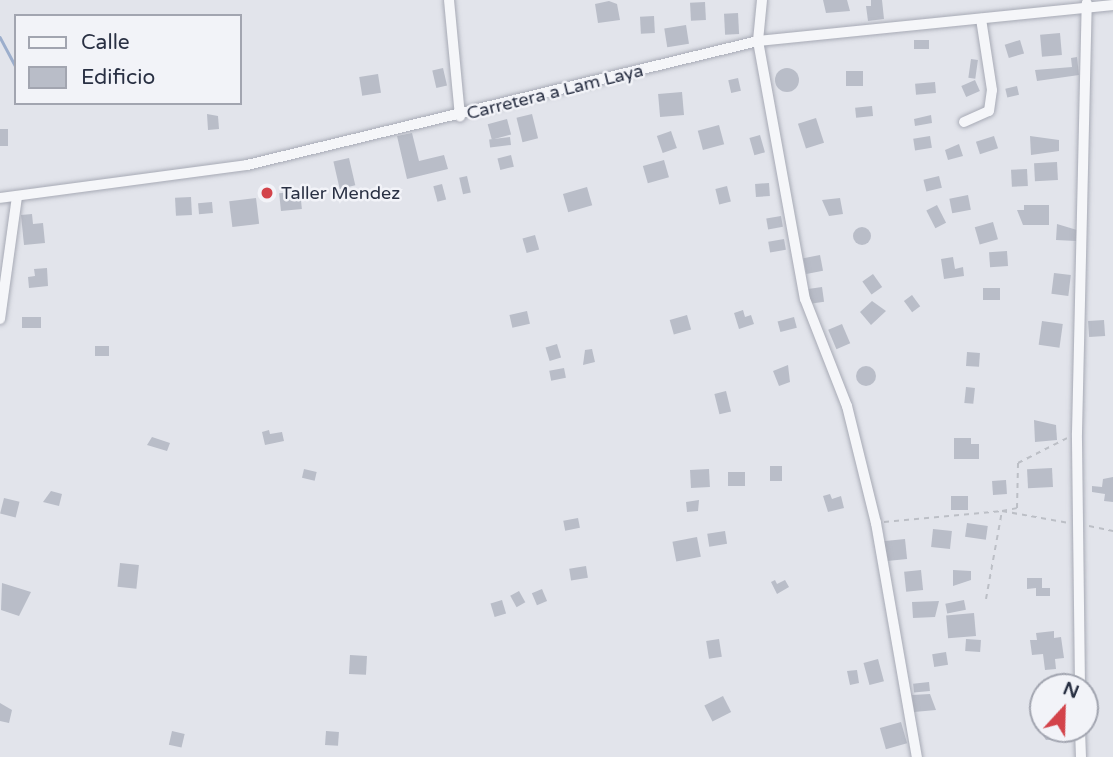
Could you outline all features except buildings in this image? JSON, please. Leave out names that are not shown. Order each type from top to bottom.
[{"type":"street","points":[[449,0],[460,116]]},
{"type":"street","points":[[762,0],[758,41],[805,299],[848,406],[876,523],[918,757]]},
{"type":"street","points":[[1080,673],[1077,433],[1087,4]]},
{"type":"street","name":"Carretera a Lam Laya","points":[[0,198],[247,165],[460,116],[758,41],[981,19],[1087,4],[1113,5]]},
{"type":"street","points":[[964,122],[989,111],[992,90],[981,19]]},
{"type":"street","points":[[0,319],[17,197]]},
{"type":"path","points":[[876,523],[1017,508],[1018,463],[1077,433]]},
{"type":"path","points":[[1002,510],[1113,531]]},
{"type":"path","points":[[986,599],[1002,510]]},
{"type":"waterway","points":[[0,37],[14,63]]},
{"type":"place","name":"Taller Mendez","points":[[267,193]]}]
